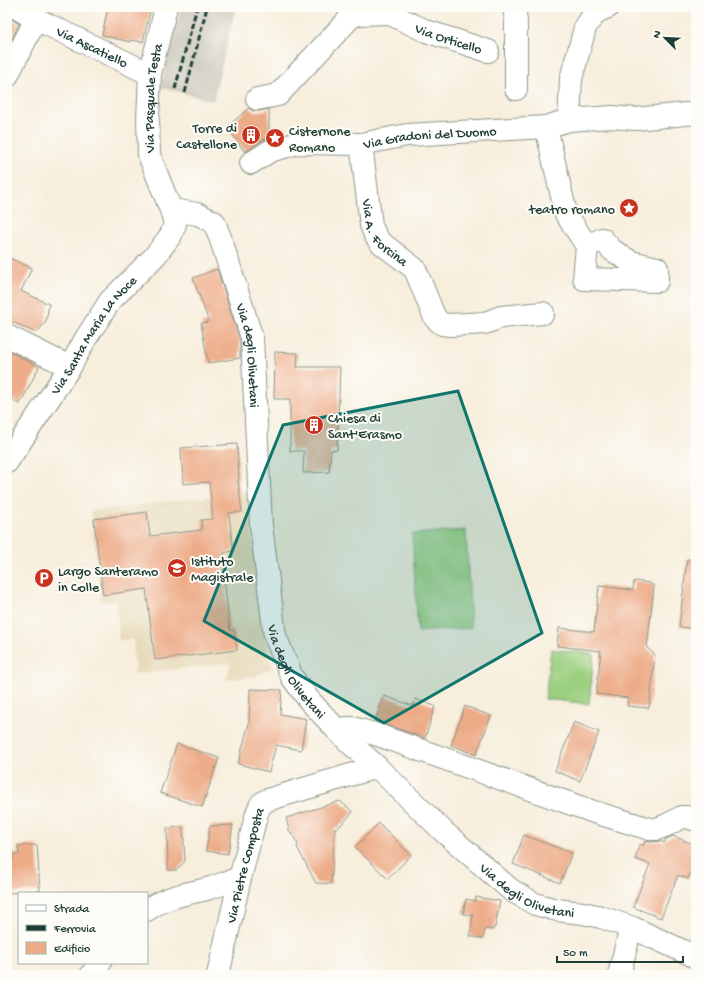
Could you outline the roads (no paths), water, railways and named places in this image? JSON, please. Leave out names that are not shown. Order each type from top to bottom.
[{"type":"street","name":"Via Ascatiello","points":[[15,7],[36,19],[150,74]]},
{"type":"street","name":"Via Pasquale Testa","points":[[166,7],[150,74],[148,119],[149,155],[171,210]]},
{"type":"street","points":[[514,7],[516,20],[516,89]]},
{"type":"street","points":[[569,120],[571,79],[585,28],[598,11],[608,7]]},
{"type":"street","points":[[256,99],[278,95],[350,18],[358,14],[389,10]]},
{"type":"street","name":"Via Orticello","points":[[389,10],[426,31],[488,51]]},
{"type":"street","points":[[7,76],[36,19]]},
{"type":"street","name":"Via Gradoni del Duomo","points":[[251,163],[270,151],[298,143],[361,144],[407,135],[546,127],[569,120],[612,117],[635,119],[696,113]]},
{"type":"street","points":[[546,127],[566,214],[587,246]]},
{"type":"street","name":"Via A. Forcina","points":[[361,144],[371,224],[374,234],[380,242],[415,269],[435,318],[442,324],[450,325],[485,323],[501,317],[543,313]]},
{"type":"street","name":"Via Santa Maria La Noce","points":[[7,462],[70,367],[86,338],[110,301],[154,256],[171,235],[175,224],[171,210]]},
{"type":"street","name":"Via degli Olivetani","points":[[171,210],[198,214],[214,222],[226,254],[252,338],[261,525],[275,636],[292,677],[309,700],[337,730],[444,832],[511,890],[535,904],[557,910],[601,917],[633,928],[696,957]]},
{"type":"street","points":[[7,336],[70,367]]},
{"type":"street","points":[[337,730],[353,728],[378,735],[594,812],[650,829],[667,825],[687,816],[696,820]]},
{"type":"street","name":"Via Pietre Composta","points":[[218,975],[240,878],[257,813],[262,804],[267,800],[377,767]]},
{"type":"street","points":[[148,909],[152,906],[177,896],[210,888],[240,878]]},
{"type":"street","points":[[619,975],[629,935],[633,928]]},
{"type":"street","points":[[91,975],[99,964]]},
{"type":"railway","points":[[175,89],[197,7]]},
{"type":"railway","points":[[185,93],[207,7]]},
{"type":"place","name":"Torre di Castellone","points":[[251,135]]},
{"type":"place","name":"Cisternone Romano","points":[[275,138]]},
{"type":"place","name":"teatro romano","points":[[629,208]]},
{"type":"place","name":"Chiesa di Sant'Erasmo","points":[[314,425]]},
{"type":"place","name":"Istituto Magistrale","points":[[177,568]]},
{"type":"place","name":"Largo Santeramo in Colle","points":[[44,578]]}]
